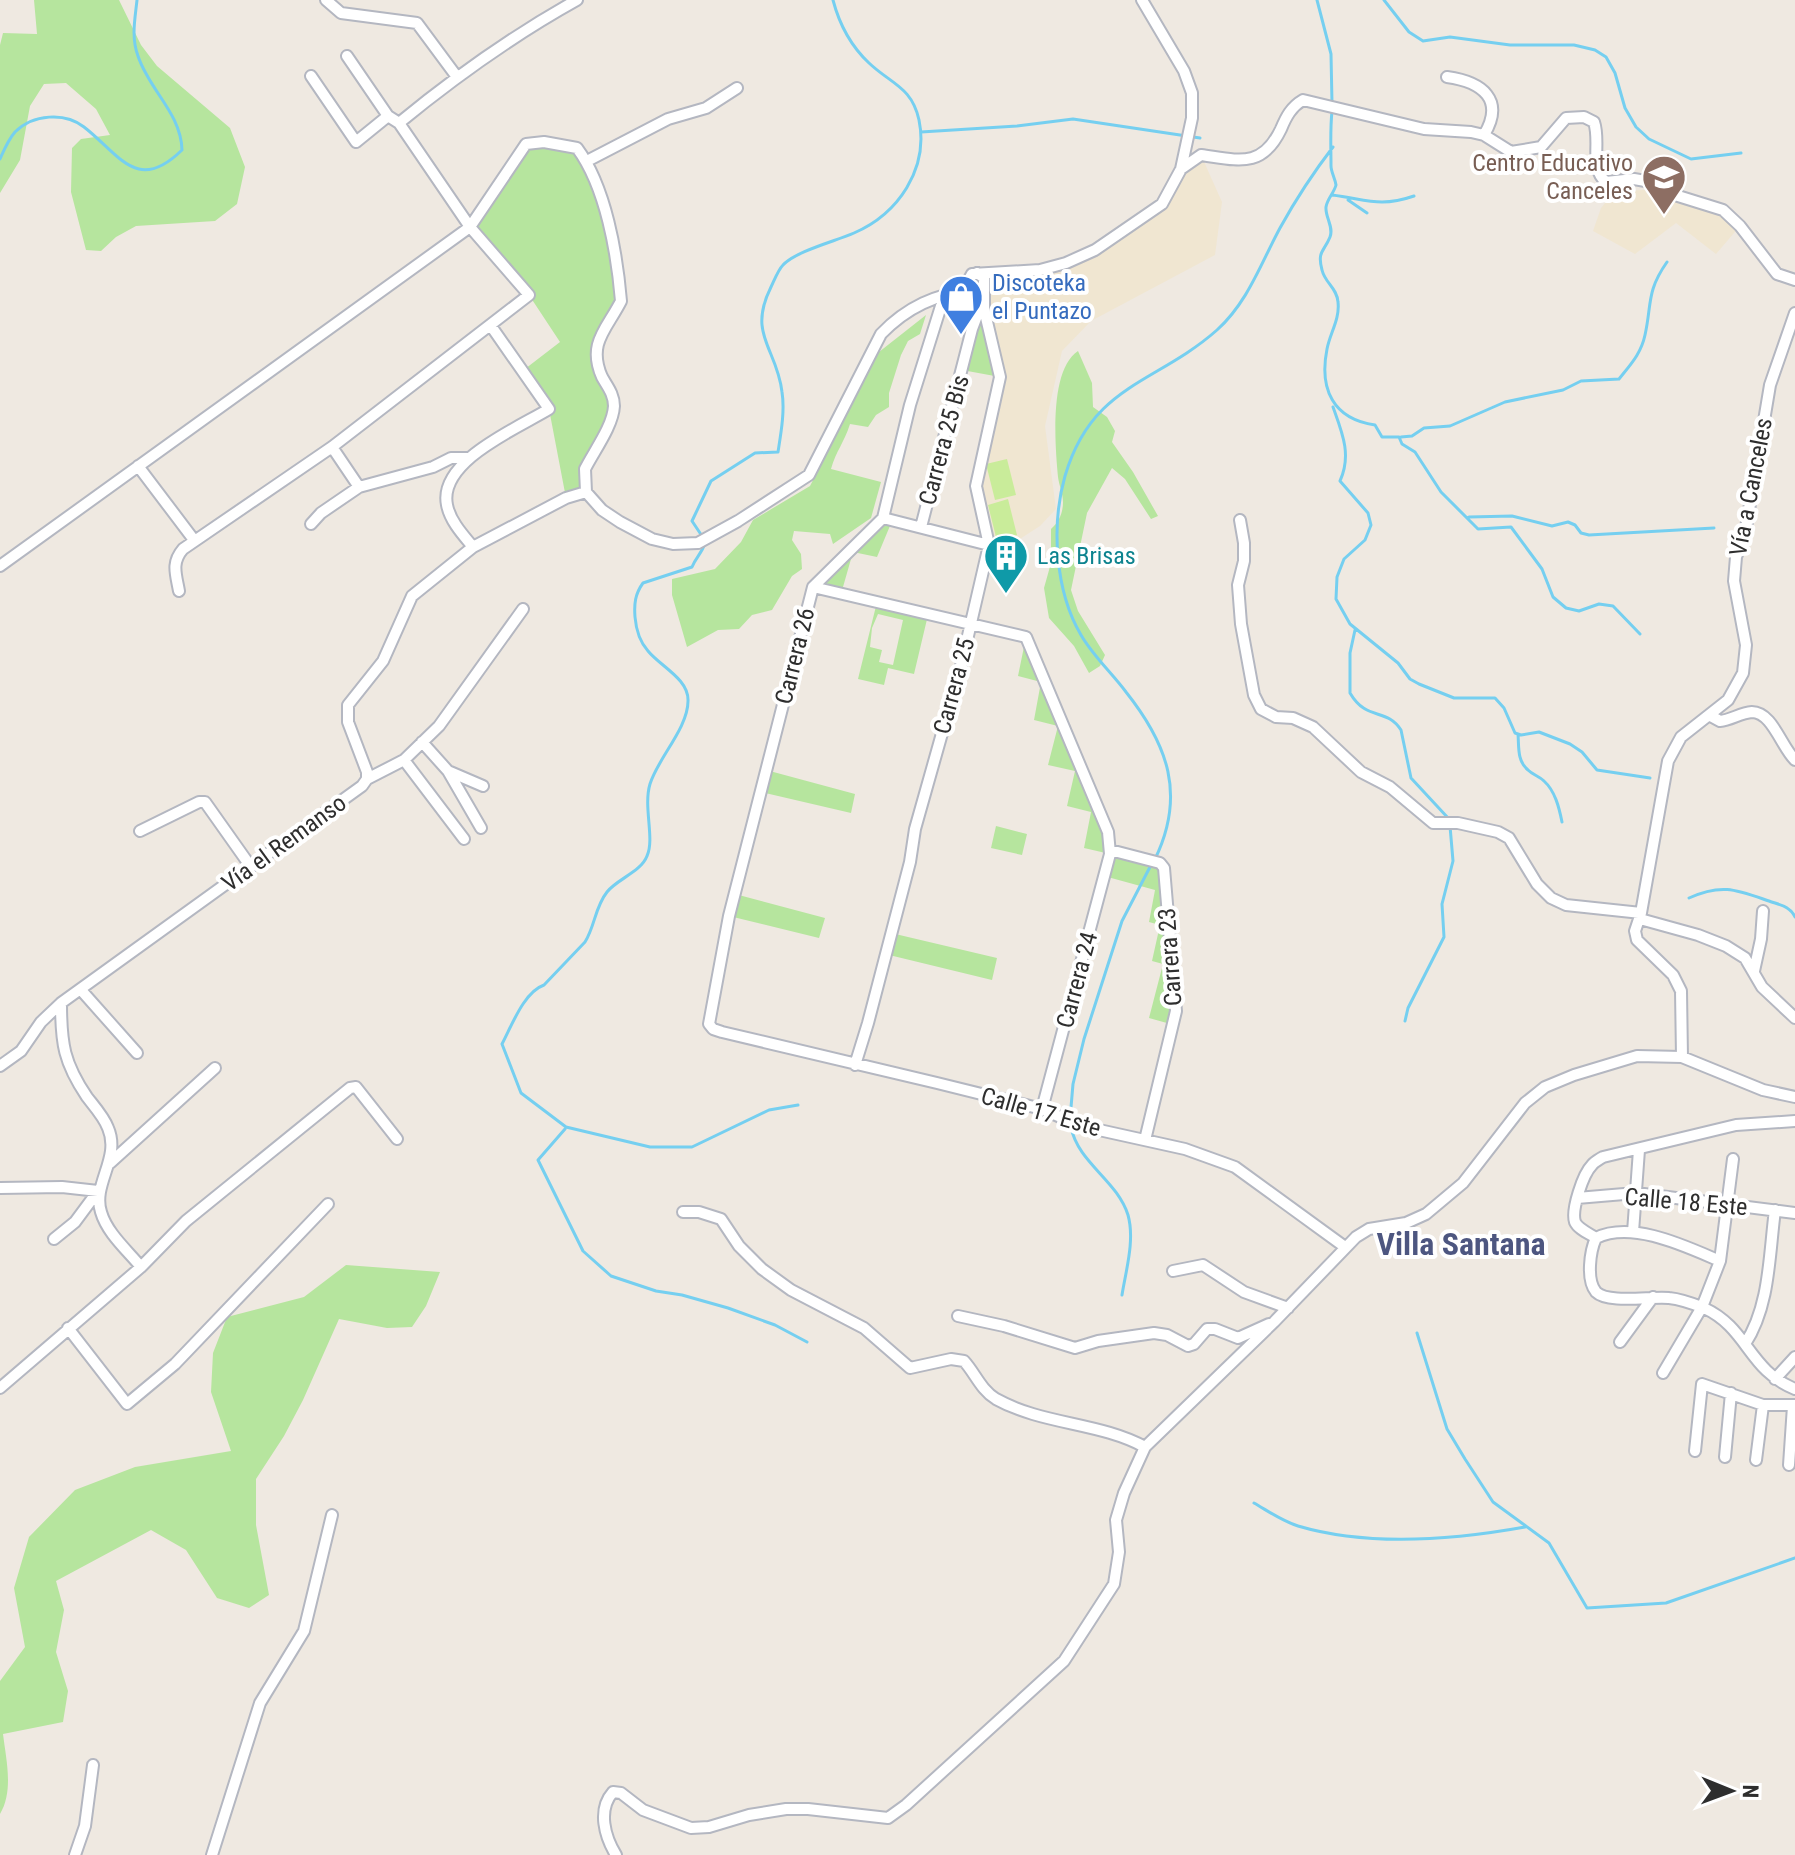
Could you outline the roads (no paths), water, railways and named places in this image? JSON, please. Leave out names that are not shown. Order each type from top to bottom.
[{"type":"street","points":[[326,0],[336,11],[351,16],[417,23],[457,77]]},
{"type":"street","points":[[399,123],[457,77],[577,0]]},
{"type":"street","points":[[947,293],[973,275],[1040,270],[1066,263],[1095,250],[1162,204],[1181,169],[1192,118],[1192,93],[1184,71],[1142,0]]},
{"type":"street","points":[[179,591],[175,559],[194,540],[332,447],[529,295],[470,227],[399,123],[388,116],[347,56]]},
{"type":"street","points":[[311,76],[356,142],[388,116]]},
{"type":"street","points":[[1447,77],[1466,80],[1487,94],[1494,106],[1493,120],[1484,135]]},
{"type":"street","points":[[587,161],[668,119],[706,108],[737,88]]},
{"type":"street","points":[[1181,169],[1201,155],[1238,160],[1258,158],[1272,145],[1284,119],[1303,100],[1424,129],[1484,135],[1511,152],[1541,147],[1566,118],[1584,117],[1594,122],[1598,133],[1596,166],[1600,177],[1606,182],[1634,179],[1651,182],[1678,196],[1723,210],[1740,226],[1777,274],[1795,280]]},
{"type":"street","points":[[0,566],[470,227],[526,144],[544,142],[577,148],[587,161],[606,215],[621,301],[598,339],[598,363],[610,388],[614,408],[585,469],[586,492],[611,516],[652,539],[673,544],[698,543],[809,475],[881,334],[892,322],[922,302],[947,293],[978,289],[995,272]]},
{"type":"street","name":"Carrera 25","points":[[855,1065],[910,862],[915,829],[961,666],[989,545],[976,486],[1000,377],[978,289],[984,278],[973,275]]},
{"type":"street","points":[[984,307],[945,304],[937,312],[910,405],[883,518],[989,545]]},
{"type":"street","name":"Carrera 25 Bis","points":[[921,527],[972,329],[984,307]]},
{"type":"street","name":"Vía a Canceles","points":[[1641,916],[1668,761],[1681,737],[1728,700],[1743,673],[1746,645],[1734,581],[1736,557],[1745,534],[1770,385],[1795,313]]},
{"type":"street","points":[[473,547],[449,514],[446,489],[452,476],[467,458],[549,409],[491,326]]},
{"type":"street","points":[[332,447],[359,487]]},
{"type":"street","points":[[311,524],[321,513],[359,487],[433,467],[451,458],[467,458]]},
{"type":"street","points":[[138,466],[194,540]]},
{"type":"street","name":"Vía el Remanso","points":[[0,1066],[21,1051],[41,1022],[61,1003],[362,786],[367,772],[348,722],[348,705],[383,661],[412,596],[473,547],[551,505],[586,492]]},
{"type":"street","name":"Carrera 26","points":[[713,1029],[709,1024],[710,1007],[729,916],[813,587],[883,518]]},
{"type":"street","points":[[1240,520],[1244,543],[1244,561],[1238,585],[1241,624],[1254,695],[1261,709],[1276,717],[1293,718],[1313,727],[1361,772],[1390,787],[1433,823],[1458,823],[1498,832],[1509,838],[1537,884],[1551,898],[1566,905],[1641,916],[1726,946],[1745,958],[1762,987],[1795,1018]]},
{"type":"street","points":[[813,587],[1026,637],[1108,832],[1110,850]]},
{"type":"street","points":[[367,779],[404,760],[439,726],[523,609]]},
{"type":"street","points":[[1709,715],[1720,721],[1758,712],[1768,718],[1784,750],[1795,760]]},
{"type":"street","points":[[422,742],[448,771],[481,828]]},
{"type":"street","points":[[404,760],[464,839]]},
{"type":"street","points":[[448,771],[483,786]]},
{"type":"street","points":[[140,831],[199,802],[205,802],[251,867]]},
{"type":"street","name":"Carrera 23","points":[[1110,850],[1162,866],[1176,1011],[1145,1140]]},
{"type":"street","name":"Carrera 24","points":[[1042,1109],[1110,850]]},
{"type":"street","points":[[1754,971],[1763,911]]},
{"type":"street","points":[[1641,916],[1635,931],[1637,940],[1673,975],[1681,991],[1682,1057]]},
{"type":"street","points":[[81,990],[137,1053]]},
{"type":"street","points":[[54,1239],[75,1222],[98,1191],[110,1163],[111,1138],[108,1127],[73,1076],[61,1040],[61,1003]]},
{"type":"street","name":"Calle 17 Este","points":[[713,1029],[1042,1109],[1081,1126],[1185,1149],[1235,1167],[1345,1247]]},
{"type":"street","points":[[616,1855],[604,1831],[609,1796],[613,1792],[621,1793],[643,1810],[691,1828],[709,1827],[749,1815],[786,1809],[888,1818],[906,1805],[1064,1661],[1114,1584],[1119,1552],[1116,1520],[1124,1493],[1145,1447],[1288,1308],[1345,1247],[1369,1229],[1406,1223],[1426,1214],[1463,1183],[1507,1123],[1545,1087],[1637,1056],[1682,1057],[1763,1090],[1795,1097]]},
{"type":"street","points":[[110,1163],[215,1068]]},
{"type":"street","points":[[0,1388],[141,1267],[186,1221],[350,1088],[356,1087],[397,1139]]},
{"type":"street","points":[[1596,1238],[1578,1227],[1574,1220],[1584,1176],[1592,1164],[1603,1157],[1736,1125],[1795,1121]]},
{"type":"street","points":[[1633,1232],[1639,1150]]},
{"type":"street","points":[[1663,1373],[1702,1307],[1720,1261],[1733,1159]]},
{"type":"street","points":[[0,1188],[62,1187],[98,1191]]},
{"type":"street","points":[[98,1191],[100,1209],[107,1226],[141,1267]]},
{"type":"street","name":"Calle 18 Este","points":[[1577,1198],[1636,1193],[1795,1213]]},
{"type":"street","points":[[68,1328],[127,1404],[175,1364],[328,1204]]},
{"type":"street","points":[[1745,1344],[1757,1325],[1763,1301],[1775,1210]]},
{"type":"street","points":[[683,1212],[699,1212],[721,1219],[739,1246],[762,1269],[791,1290],[864,1328],[910,1368],[951,1359],[964,1361],[984,1389],[995,1398],[1062,1422],[1130,1439],[1145,1447]]},
{"type":"street","points":[[1596,1238],[1633,1232],[1676,1242],[1720,1261]]},
{"type":"street","points":[[1596,1238],[1591,1268],[1595,1291],[1615,1298],[1673,1298],[1702,1307],[1728,1321],[1758,1363],[1775,1379],[1794,1388]]},
{"type":"street","points":[[1173,1271],[1203,1265],[1210,1267],[1244,1292],[1288,1308]]},
{"type":"street","points":[[1620,1342],[1653,1297]]},
{"type":"street","points":[[958,1316],[1004,1326],[1075,1348],[1098,1341],[1154,1333],[1167,1335],[1188,1346],[1194,1344],[1207,1329],[1243,1337],[1274,1322]]},
{"type":"street","points":[[1775,1379],[1795,1357]]},
{"type":"street","points":[[1695,1451],[1701,1387],[1705,1384],[1763,1405],[1794,1406],[1789,1465]]},
{"type":"street","points":[[1725,1457],[1731,1393]]},
{"type":"street","points":[[1756,1460],[1763,1405]]},
{"type":"street","points":[[212,1855],[260,1703],[304,1631],[332,1515]]},
{"type":"street","points":[[75,1855],[85,1826],[93,1765]]},
{"type":"waterway","points":[[0,159],[15,132],[31,122],[49,117],[76,122],[130,166],[141,169],[153,169],[166,163],[182,150],[171,113],[149,80],[136,49],[134,28],[137,0]]},
{"type":"waterway","points":[[702,536],[692,521],[711,481],[755,453],[778,452],[783,414],[782,392],[762,317],[764,303],[779,270],[797,255],[854,233],[884,214],[907,188],[919,156],[921,138],[916,109],[906,93],[869,63],[851,42],[833,0]]},
{"type":"waterway","points":[[1317,0],[1331,54],[1332,103]]},
{"type":"waterway","points":[[1384,0],[1409,32],[1423,41],[1450,37],[1510,45],[1574,45],[1595,50],[1606,57],[1615,73],[1625,108],[1636,127],[1649,139],[1691,159],[1741,153]]},
{"type":"waterway","points":[[1332,111],[1331,166],[1336,185],[1326,207],[1331,233],[1320,259],[1324,275],[1338,302],[1338,314],[1325,364],[1325,377],[1332,400],[1349,416],[1375,425],[1382,437],[1399,437],[1402,444],[1415,452],[1441,492],[1478,529],[1511,527],[1542,569],[1553,597],[1566,608],[1579,611],[1599,604],[1613,606],[1640,634]]},
{"type":"waterway","points":[[921,132],[1073,119],[1200,138]]},
{"type":"waterway","points":[[1155,859],[1169,813],[1171,792],[1168,771],[1153,731],[1086,643],[1072,618],[1058,557],[1058,515],[1065,476],[1077,446],[1092,422],[1109,404],[1194,348],[1228,319],[1246,295],[1292,207],[1333,147]]},
{"type":"waterway","points":[[1332,195],[1382,202],[1414,196]]},
{"type":"waterway","points":[[1348,200],[1367,213]]},
{"type":"waterway","points":[[1401,437],[1412,436],[1424,428],[1450,426],[1505,402],[1563,390],[1581,381],[1619,379],[1641,348],[1653,290],[1667,262]]},
{"type":"waterway","points":[[1333,407],[1345,453],[1340,481],[1368,513],[1371,525],[1365,540],[1344,559],[1337,577],[1336,599],[1350,624],[1419,684],[1454,698],[1495,698],[1504,708],[1515,733],[1539,732],[1570,744],[1582,752],[1597,770],[1650,778]]},
{"type":"waterway","points":[[1469,517],[1512,516],[1552,526],[1568,522],[1581,533],[1589,535],[1714,528]]},
{"type":"waterway","points":[[705,543],[692,567],[643,583],[636,599],[636,622],[643,644],[679,679],[688,701],[683,722],[650,784],[647,856],[640,867],[607,892],[585,942],[544,985],[530,994],[502,1044],[521,1093],[566,1127],[650,1147],[692,1147],[769,1110],[798,1105]]},
{"type":"waterway","points":[[1355,630],[1350,653],[1350,693],[1363,708],[1389,719],[1401,730],[1411,778],[1449,819]]},
{"type":"waterway","points":[[1518,734],[1522,762],[1551,790],[1562,822]]},
{"type":"waterway","points":[[1405,1021],[1408,1008],[1444,937],[1442,904],[1453,861],[1450,826]]},
{"type":"waterway","points":[[1070,1119],[1073,1084],[1084,1039],[1122,921],[1151,865]]},
{"type":"waterway","points":[[1689,898],[1720,889],[1738,891],[1784,906],[1795,917]]},
{"type":"waterway","points":[[1071,1127],[1081,1151],[1115,1192],[1128,1215],[1130,1245],[1122,1295]]},
{"type":"waterway","points":[[565,1129],[538,1160],[583,1251],[611,1276],[656,1291],[728,1308],[775,1325],[807,1342]]},
{"type":"waterway","points":[[1417,1333],[1447,1429],[1465,1459],[1493,1502],[1549,1543],[1587,1608],[1666,1603],[1795,1558]]},
{"type":"waterway","points":[[1254,1503],[1298,1526],[1353,1537],[1440,1538],[1525,1527]]},
{"type":"place","name":"Centro Educativo Canceles","points":[[1664,216]]},
{"type":"place","name":"Discoteka el Puntazo","points":[[961,336]]},
{"type":"place","name":"Las Brisas","points":[[1006,595]]},
{"type":"district","name":"Villa Santana","points":[[1461,1244]]}]
